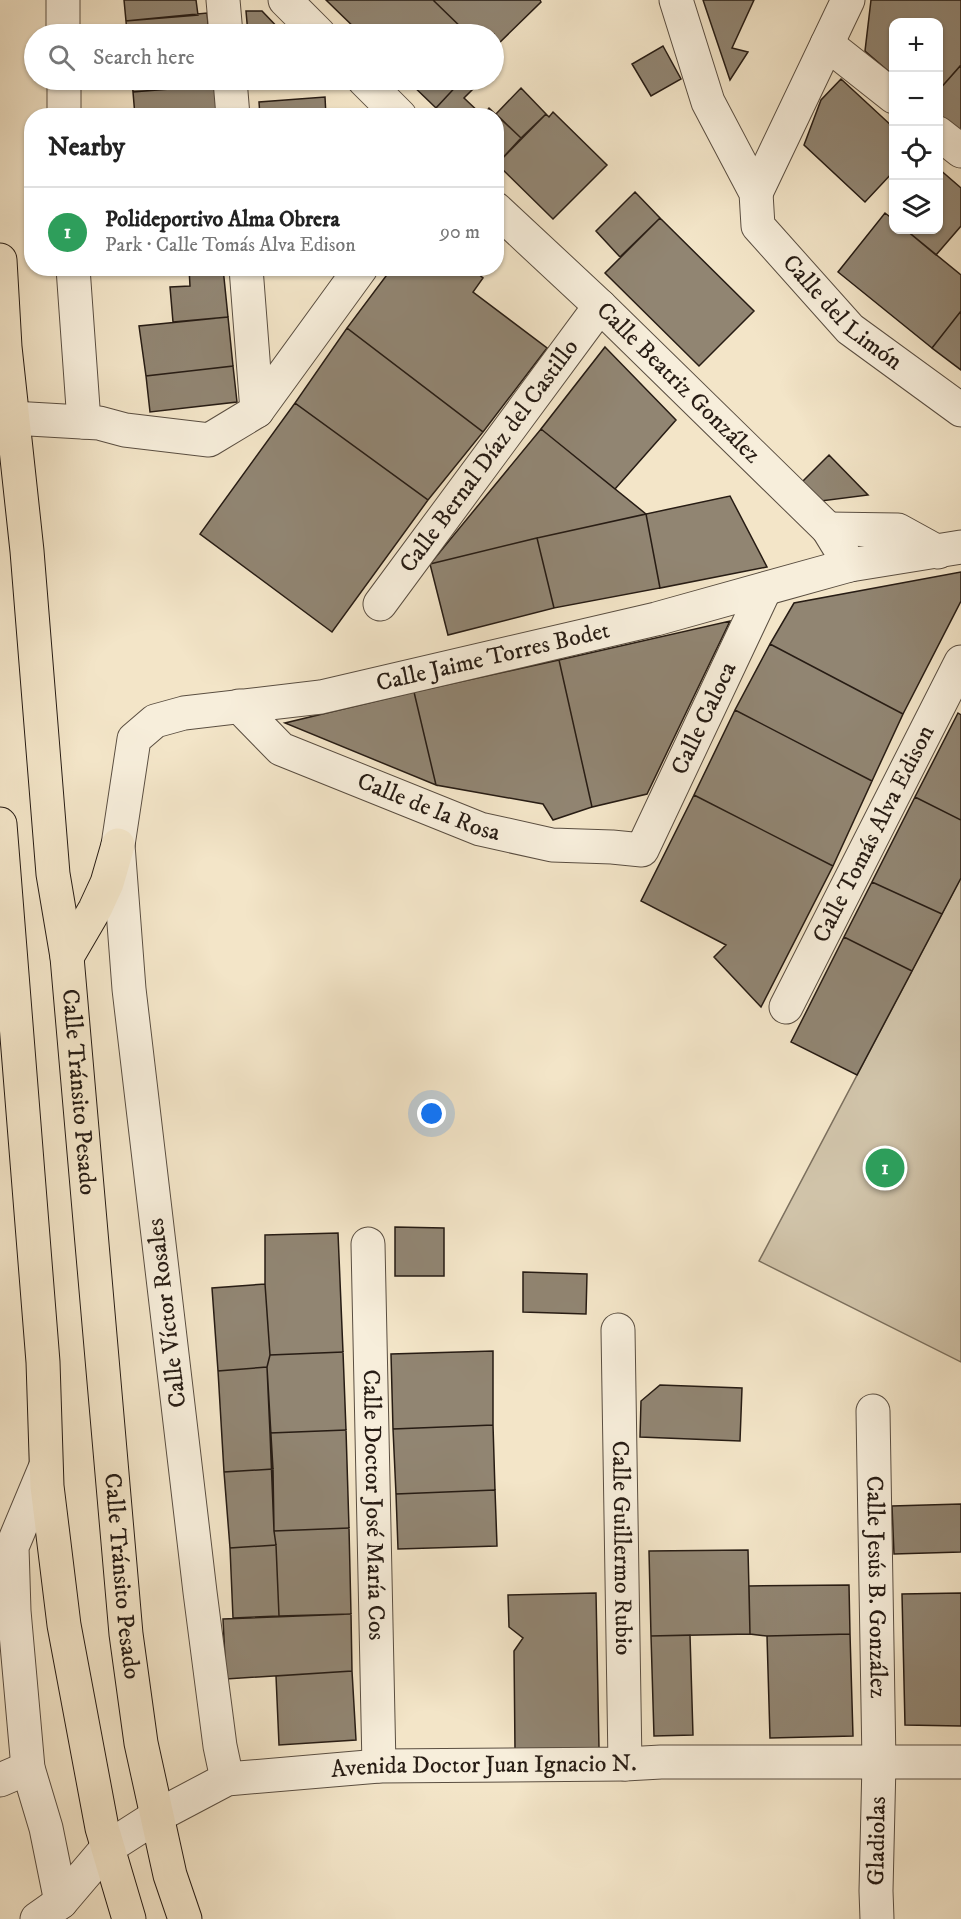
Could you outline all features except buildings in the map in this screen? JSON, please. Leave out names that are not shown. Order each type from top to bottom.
[{"type":"main road","name":"Calle Tránsito Pesado","points":[[0,260],[12,418],[27,551],[54,874],[67,957],[126,1634],[141,1743],[171,1875],[184,1919]]},
{"type":"main road","points":[[0,824],[8,999],[43,1362],[45,1468],[64,1625],[102,1828],[129,1919]]},
{"type":"main road","points":[[67,957],[95,909],[118,846]]},
{"type":"street","points":[[63,0],[63,24]]},
{"type":"street","points":[[223,0],[225,24]]},
{"type":"street","points":[[285,0],[309,24]]},
{"type":"street","points":[[676,0],[708,102],[756,193]]},
{"type":"street","points":[[756,193],[848,0]]},
{"type":"street","points":[[827,44],[889,93]]},
{"type":"street","points":[[64,90],[64,108]]},
{"type":"street","points":[[231,90],[232,108]]},
{"type":"street","points":[[374,90],[392,108]]},
{"type":"street","points":[[943,136],[961,151]]},
{"type":"street","name":"Calle del Limón","points":[[756,193],[758,226],[850,329],[961,410]]},
{"type":"street","name":"Calle Beatriz González","points":[[504,216],[600,306],[828,529],[850,565]]},
{"type":"street","points":[[74,276],[84,422]]},
{"type":"street","points":[[247,276],[258,411]]},
{"type":"street","points":[[12,418],[99,423],[125,430],[209,441],[258,411],[355,276]]},
{"type":"street","name":"Calle Bernal Díaz del Castillo","points":[[380,604],[600,306]]},
{"type":"street","points":[[828,529],[898,530],[950,549]]},
{"type":"street","name":"Calle Jaime Torres Bodet","points":[[118,846],[134,739],[155,721],[184,713],[321,697],[656,619],[850,565],[950,549]]},
{"type":"street","name":"Calle Caloca","points":[[642,850],[765,589]]},
{"type":"street","name":"Calle Tomás Alva Edison","points":[[786,1007],[961,662]]},
{"type":"street","name":"Calle de la Rosa","points":[[239,706],[281,749],[480,830],[552,845],[642,850]]},
{"type":"street","name":"Calle Víctor Rosales","points":[[118,846],[129,988],[184,1461],[214,1699],[227,1779]]},
{"type":"street","name":"Calle Doctor José María Cos","points":[[368,1244],[379,1766]]},
{"type":"street","name":"Calle Guillermo Rubio","points":[[618,1330],[625,1764]]},
{"type":"street","name":"Calle Jesús B. González","points":[[873,1411],[879,1763]]},
{"type":"street","points":[[45,1468],[12,1547],[14,1774],[46,1828],[49,1911]]},
{"type":"street","name":"Avenida Doctor Juan Ignacio N.","points":[[49,1911],[107,1848],[157,1816],[227,1779],[379,1766],[661,1762],[961,1762]]},
{"type":"street","name":"Gladiolas","points":[[877,1919],[879,1763]]},
{"type":"shaded area","points":[[961,878],[961,1362],[759,1261]]},
{"type":"place","name":"Polideportivo Alma Obrera","points":[[885,1168]]}]
